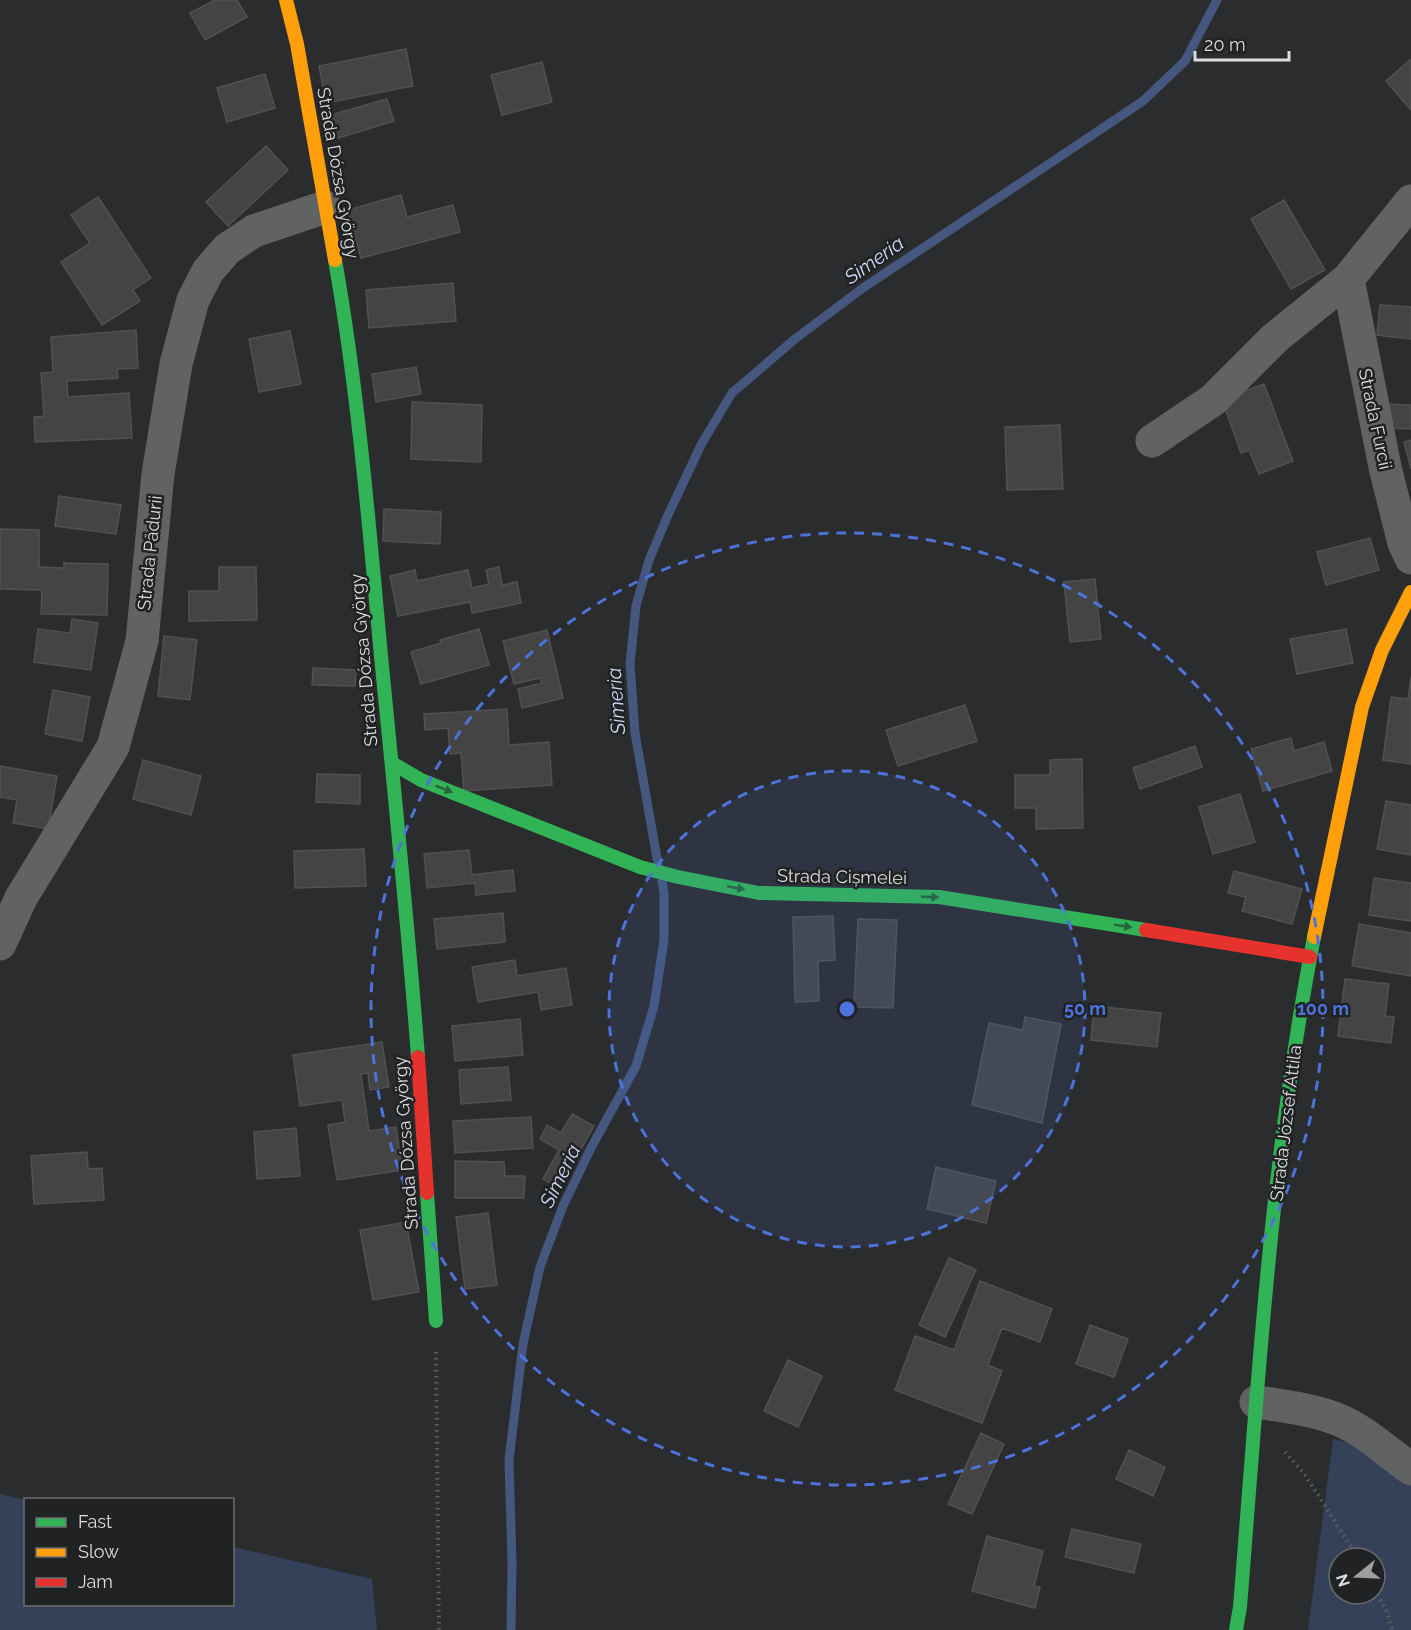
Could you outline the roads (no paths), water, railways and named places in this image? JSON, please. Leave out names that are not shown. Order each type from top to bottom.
[{"type":"street","name":"Strada Dózsa György","points":[[285,0],[297,44],[326,207],[350,362],[412,976],[436,1321]]},
{"type":"street","points":[[1152,441],[1213,400],[1275,338],[1348,279],[1411,201]]},
{"type":"street","name":"Strada Pădurii","points":[[0,944],[21,898],[113,747],[142,641],[158,474],[176,364],[193,300],[208,271],[228,249],[254,231],[326,207]]},
{"type":"street","name":"Strada Furcii","points":[[1348,279],[1385,467],[1404,543],[1411,558]]},
{"type":"street","name":"Strada József Attila","points":[[1235,1622],[1280,1161],[1293,1060],[1310,957],[1355,735],[1368,686],[1395,620],[1411,592]]},
{"type":"street","name":"Strada Cișmelei","points":[[392,763],[421,780],[640,867],[678,877],[759,893],[939,897],[1310,957]]},
{"type":"street","points":[[1256,1402],[1303,1409],[1336,1419],[1364,1435],[1411,1469]]},
{"type":"waterway","name":"Simeria","points":[[658,864],[635,733],[630,664],[636,606],[649,560],[668,515],[702,443],[732,393],[795,339],[863,288],[1143,101],[1185,61],[1217,0]]},
{"type":"waterway","name":"Simeria","points":[[511,1630],[509,1460],[523,1344],[540,1267],[563,1206],[591,1148],[636,1066],[654,1006],[664,940],[662,881]]}]
